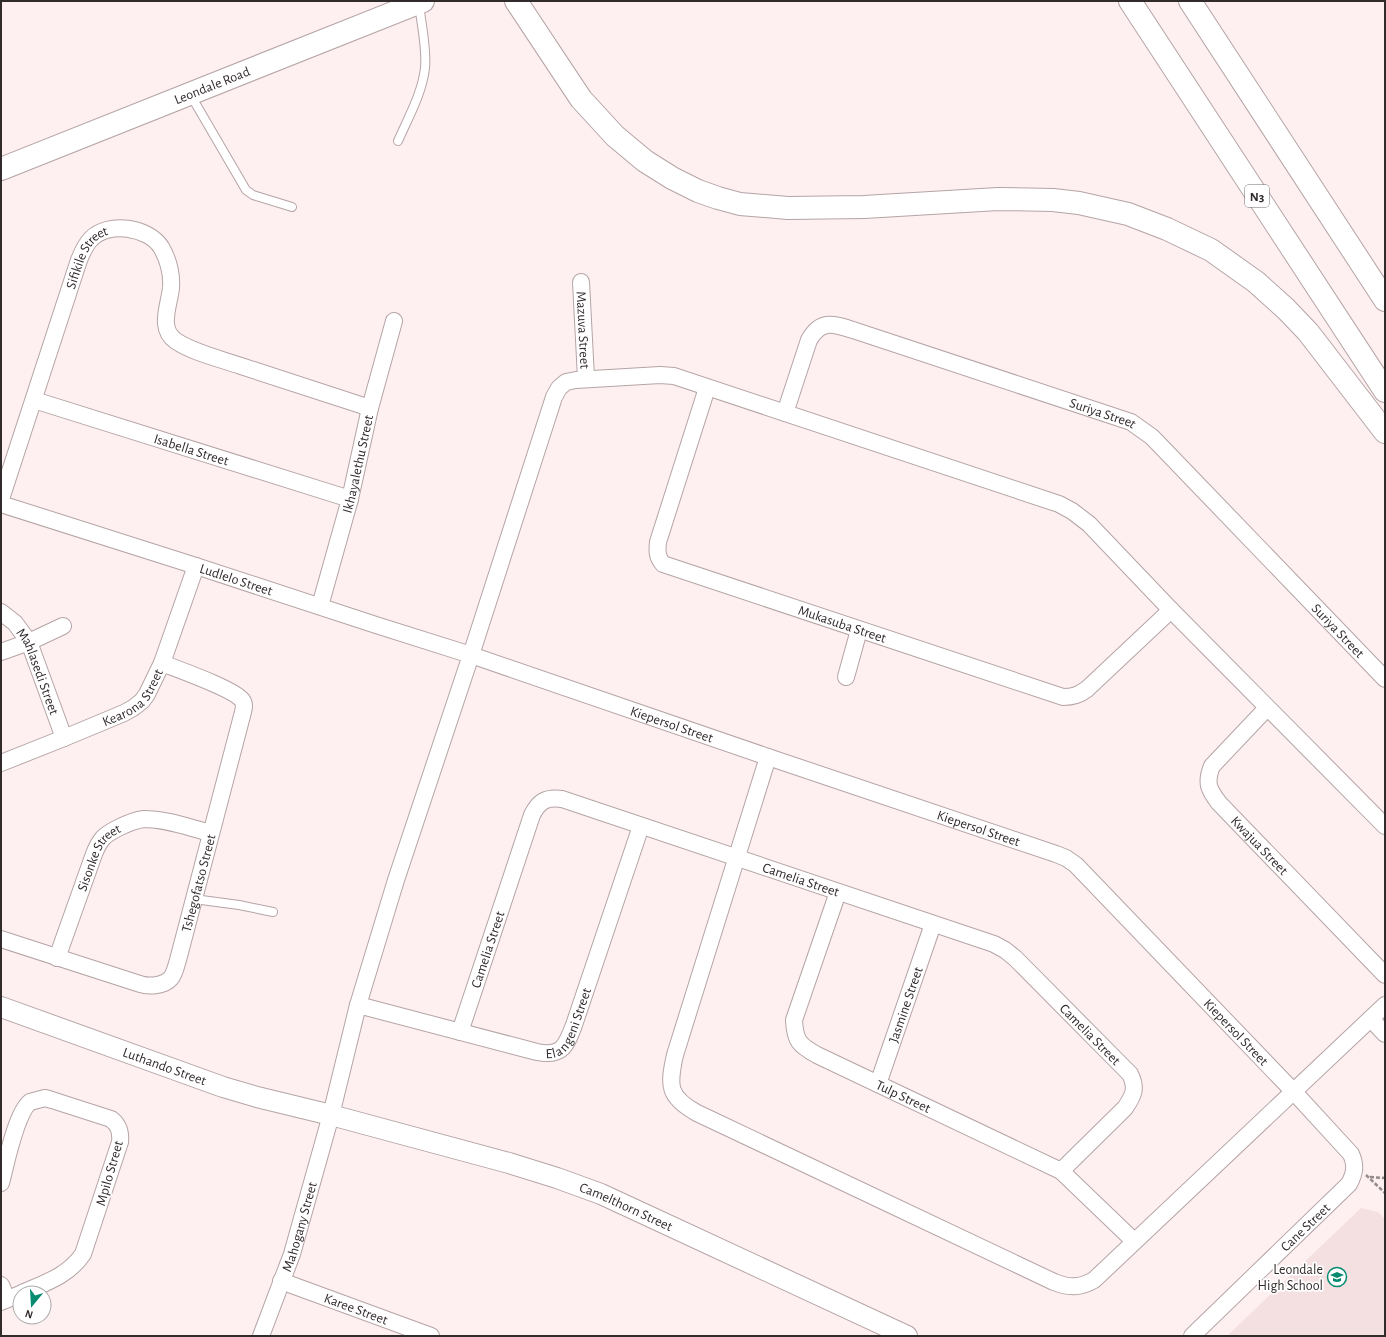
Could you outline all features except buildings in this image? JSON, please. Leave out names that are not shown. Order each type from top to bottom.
[{"type":"main road","points":[[516,1],[581,99],[614,136],[645,161],[672,178],[698,191],[740,204],[788,208],[864,207],[991,200],[1053,200],[1079,203],[1128,214],[1167,229],[1211,250],[1256,282],[1286,309],[1308,332],[1385,432]]},
{"type":"main road","name":"N3","points":[[1130,1],[1385,391]]},
{"type":"main road","points":[[1190,1],[1385,300]]},
{"type":"main road","name":"Leondale Road","points":[[1,169],[421,2]]},
{"type":"street","name":"Sifikile Street","points":[[1,499],[79,260],[91,238],[100,233],[111,230],[126,228],[138,230],[150,236],[160,246],[167,261],[170,275],[171,287],[165,319],[166,329],[170,337],[186,346],[206,354],[370,408]]},
{"type":"street","name":"Mazuva Street","points":[[581,282],[586,378]]},
{"type":"street","name":"Ikhayalethu Street","points":[[320,606],[350,499],[370,408],[394,321]]},
{"type":"street","name":"Suriya Street","points":[[785,413],[809,340],[813,332],[819,327],[828,325],[854,330],[1131,422],[1152,437],[1385,679]]},
{"type":"street","name":"Mahogany Street","points":[[261,1336],[292,1254],[358,1005],[396,880],[471,655],[554,397],[558,388],[566,382],[586,378],[674,376],[1059,504],[1072,511],[1089,524],[1170,610],[1385,826]]},
{"type":"street","name":"Mukasuba Street","points":[[707,388],[658,542],[657,552],[659,559],[663,564],[671,568],[1063,697],[1079,695],[1088,689],[1170,610]]},
{"type":"street","name":"Isabella Street","points":[[34,400],[350,499]]},
{"type":"street","name":"Ludlelo Street","points":[[1,504],[471,655]]},
{"type":"street","name":"Kearona Street","points":[[1,763],[133,708],[142,701],[162,663],[196,566]]},
{"type":"street","name":"Mahlasedi Street","points":[[1,612],[15,623],[29,642],[64,738]]},
{"type":"street","points":[[1,652],[29,642],[63,626]]},
{"type":"street","points":[[846,676],[859,630]]},
{"type":"street","name":"Kiepersol Street","points":[[471,655],[1066,858],[1085,872],[1351,1154],[1355,1162],[1358,1177]]},
{"type":"street","name":"Tshegofatso Street","points":[[1,939],[140,984],[152,986],[163,983],[172,977],[175,972],[244,712],[244,706],[243,701],[230,691],[162,663]]},
{"type":"street","name":"Kwajua Street","points":[[1268,708],[1212,766],[1208,774],[1208,784],[1211,793],[1385,975]]},
{"type":"street","points":[[768,757],[673,1063],[671,1083],[673,1092],[682,1103],[697,1113],[1064,1286],[1081,1286],[1094,1280],[1385,1005]]},
{"type":"street","name":"Camelia Street","points":[[460,1032],[532,815],[536,806],[544,801],[553,798],[562,800],[994,944],[1016,958],[1130,1074],[1134,1082],[1132,1099],[1125,1108],[1061,1170]]},
{"type":"street","name":"Sisonke Street","points":[[57,958],[94,854],[103,836],[125,824],[144,819],[163,821],[211,833]]},
{"type":"street","name":"Elangeni Street","points":[[358,1005],[543,1053],[556,1053],[565,1045],[574,1025],[641,826]]},
{"type":"street","name":"Tulp Street","points":[[838,892],[794,1020],[795,1033],[798,1042],[804,1048],[816,1055],[1061,1170],[1134,1241]]},
{"type":"street","name":"Jasmine Street","points":[[878,1084],[933,924]]},
{"type":"street","name":"Luthando Street","points":[[1,1007],[223,1087],[330,1115]]},
{"type":"street","points":[[1371,1019],[1385,1034]]},
{"type":"street","name":"Mpilo Street","points":[[1,1183],[16,1127],[22,1111],[30,1102],[44,1098],[111,1118],[120,1130],[120,1142],[83,1254],[75,1265],[63,1274],[10,1295]]},
{"type":"street","name":"Camelthorn Street","points":[[330,1115],[509,1164],[557,1178],[601,1194],[878,1330],[907,1336]]},
{"type":"street","name":"Cane Street","points":[[1192,1336],[1358,1177]]},
{"type":"street","name":"Karee Street","points":[[281,1281],[431,1336]]},
{"type":"lane","points":[[398,141],[420,91],[425,68],[421,2]]},
{"type":"lane","points":[[189,94],[246,190],[253,195],[292,207]]},
{"type":"lane","points":[[194,899],[239,905],[273,912]]},
{"type":"path","points":[[1358,1177],[1385,1178]]},
{"type":"path","points":[[1358,1177],[1385,1193]]},
{"type":"shaded area","name":"Leondale High School","points":[[1361,1208],[1378,1212],[1385,1219],[1385,1336],[1227,1336]]},
{"type":"place","name":"Leondale High School","points":[[1337,1277]]}]
